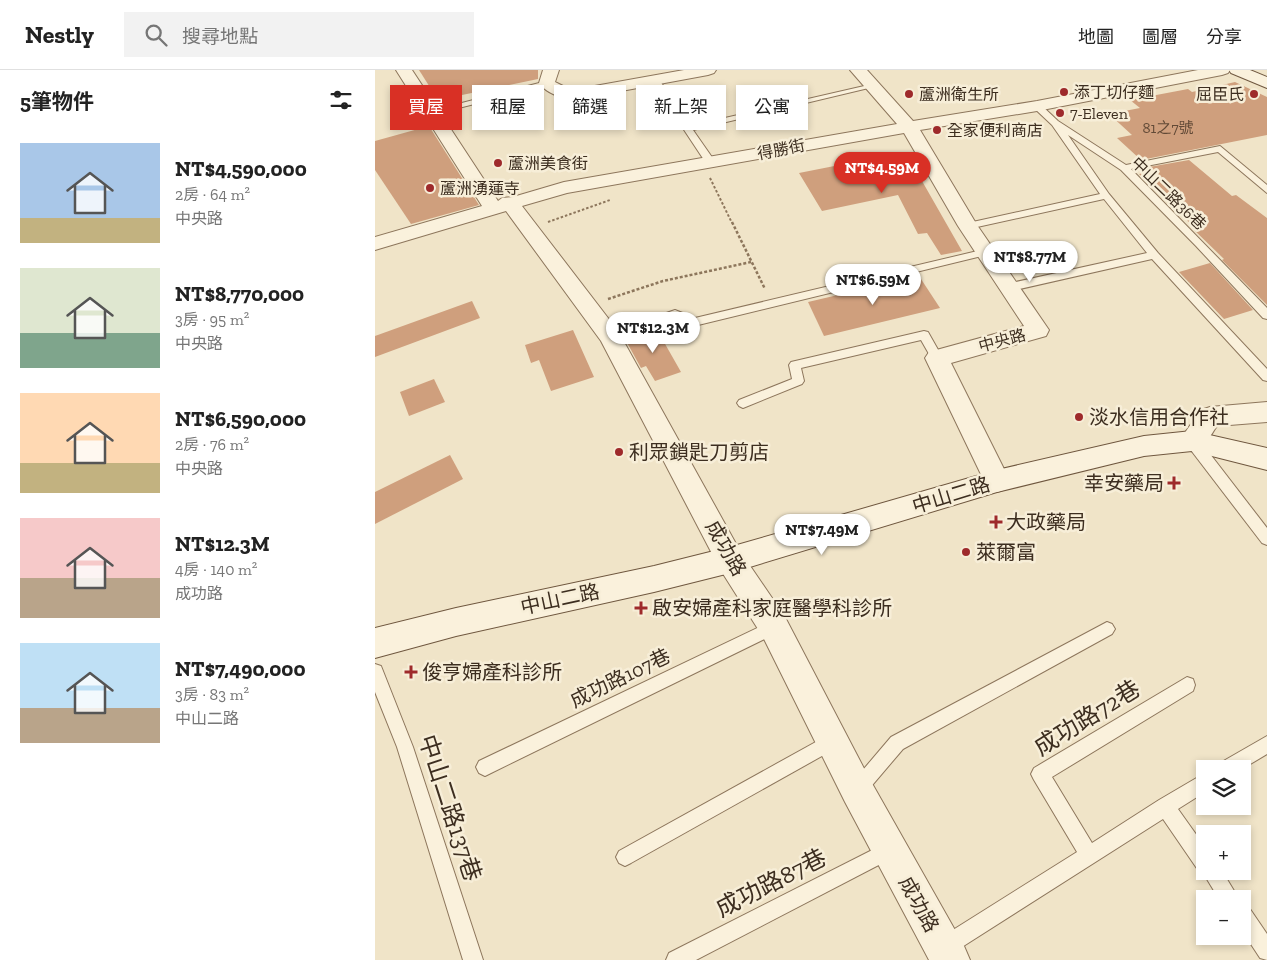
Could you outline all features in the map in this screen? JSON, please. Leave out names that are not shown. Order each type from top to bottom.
[{"type":"street","name":"成功路","points":[[404,70],[414,85]]},
{"type":"street","points":[[549,77],[559,93],[570,95],[709,70]]},
{"type":"street","name":"中央路","points":[[858,70],[909,127],[968,226],[1011,287],[1038,330],[937,358]]},
{"type":"street","name":"得勝街","points":[[375,244],[501,205],[564,188],[707,164],[827,140],[1037,106],[1222,70]]},
{"type":"street","points":[[1237,70],[1267,83]]},
{"type":"street","points":[[1262,70],[1267,72]]},
{"type":"street","name":"成功路","points":[[445,130],[501,205],[529,229],[610,337],[730,560],[774,627],[857,790],[947,953]]},
{"type":"street","points":[[937,358],[997,481]]},
{"type":"street","points":[[1192,441],[1210,417],[1267,412]]},
{"type":"street","name":"中山二路","points":[[375,643],[456,622],[653,579],[730,560],[997,481],[1144,446],[1192,441],[1267,459]]},
{"type":"lane","points":[[462,103],[549,77]]},
{"type":"lane","points":[[655,80],[658,85]]},
{"type":"lane","points":[[726,120],[873,86]]},
{"type":"lane","name":"中山二路36巷","points":[[1037,106],[1055,123],[1124,168],[1267,315]]},
{"type":"lane","points":[[1055,123],[1107,196],[1154,255],[1267,377]]},
{"type":"lane","points":[[689,130],[707,164]]},
{"type":"lane","points":[[1124,168],[1221,149],[1267,190]]},
{"type":"lane","points":[[968,226],[1107,196]]},
{"type":"lane","points":[[610,337],[675,314],[694,322],[987,252]]},
{"type":"lane","points":[[1011,287],[1154,255]]},
{"type":"lane","points":[[743,403],[798,381],[795,366],[914,337],[924,335],[937,358]]},
{"type":"lane","points":[[1192,441],[1267,539]]},
{"type":"lane","name":"成功路107巷","points":[[485,767],[774,627]]},
{"type":"lane","points":[[857,790],[897,742],[1107,629]]},
{"type":"lane","name":"中山二路137巷","points":[[375,672],[405,747],[473,960]]},
{"type":"lane","name":"成功路72巷","points":[[1089,854],[1040,774],[1187,685]]},
{"type":"lane","points":[[625,857],[832,741]]},
{"type":"lane","points":[[1241,760],[1267,744]]},
{"type":"lane","points":[[947,953],[1089,854],[1196,787]]},
{"type":"lane","points":[[1165,806],[1196,850]]},
{"type":"lane","name":"成功路87巷","points":[[676,960],[889,850]]},
{"type":"lane","points":[[1251,928],[1267,951]]},
{"type":"path","points":[[707,164],[751,262],[773,303]]},
{"type":"path","points":[[529,229],[618,196]]},
{"type":"path","points":[[586,306],[663,281],[751,262]]},
{"type":"building","points":[[419,70],[538,70],[538,79],[509,85],[472,85],[472,93],[462,95],[462,85],[428,85]]},
{"type":"building","points":[[1235,82],[1267,97],[1267,135],[1141,160],[1117,138],[1132,135],[1109,114],[1140,108],[1130,100],[1188,89],[1192,92]]},
{"type":"building","name":"蘆洲湧蓮寺","points":[[415,130],[432,130],[479,205],[411,224],[375,170],[375,141]]},
{"type":"building","points":[[890,155],[900,168],[914,167],[962,251],[941,255],[927,233],[918,234],[898,195],[822,211],[799,173]]},
{"type":"building","points":[[1189,160],[1232,196],[1236,195],[1267,218],[1267,305],[1191,227],[1194,227],[1139,174],[1153,171],[1149,167]]},
{"type":"building","points":[[1210,263],[1253,310],[1224,319],[1179,272]]},
{"type":"building","points":[[919,276],[940,308],[824,336],[808,302]]},
{"type":"building","points":[[472,301],[480,318],[375,357],[375,336]]},
{"type":"building","points":[[656,328],[681,372],[655,381],[646,366],[641,368],[625,339]]},
{"type":"building","points":[[573,330],[594,377],[551,391],[539,360],[531,363],[525,345]]},
{"type":"building","points":[[434,379],[445,402],[409,416],[400,392]]},
{"type":"building","points":[[450,455],[463,479],[375,524],[375,492]]},
{"type":"place","name":"添丁切仔麵","points":[[1064,92]]},
{"type":"place","name":"蘆洲衛生所","points":[[909,94]]},
{"type":"place","name":"屈臣氏","points":[[1254,94]]},
{"type":"place","name":"7-Eleven","points":[[1060,113]]},
{"type":"place","name":"全家便利商店","points":[[937,130]]},
{"type":"place","name":"蘆洲美食街","points":[[498,163]]},
{"type":"place","name":"蘆洲湧蓮寺","points":[[430,188]]},
{"type":"place","name":"淡水信用合作社","points":[[1079,417]]},
{"type":"place","name":"利眾鎖匙刀剪店","points":[[619,452]]},
{"type":"place","name":"幸安藥局","points":[[1174,483]]},
{"type":"place","name":"大政藥局","points":[[996,522]]},
{"type":"place","name":"萊爾富","points":[[966,552]]},
{"type":"place","name":"啟安婦產科家庭醫學科診所","points":[[641,608]]},
{"type":"place","name":"俊亨婦產科診所","points":[[411,672]]}]
